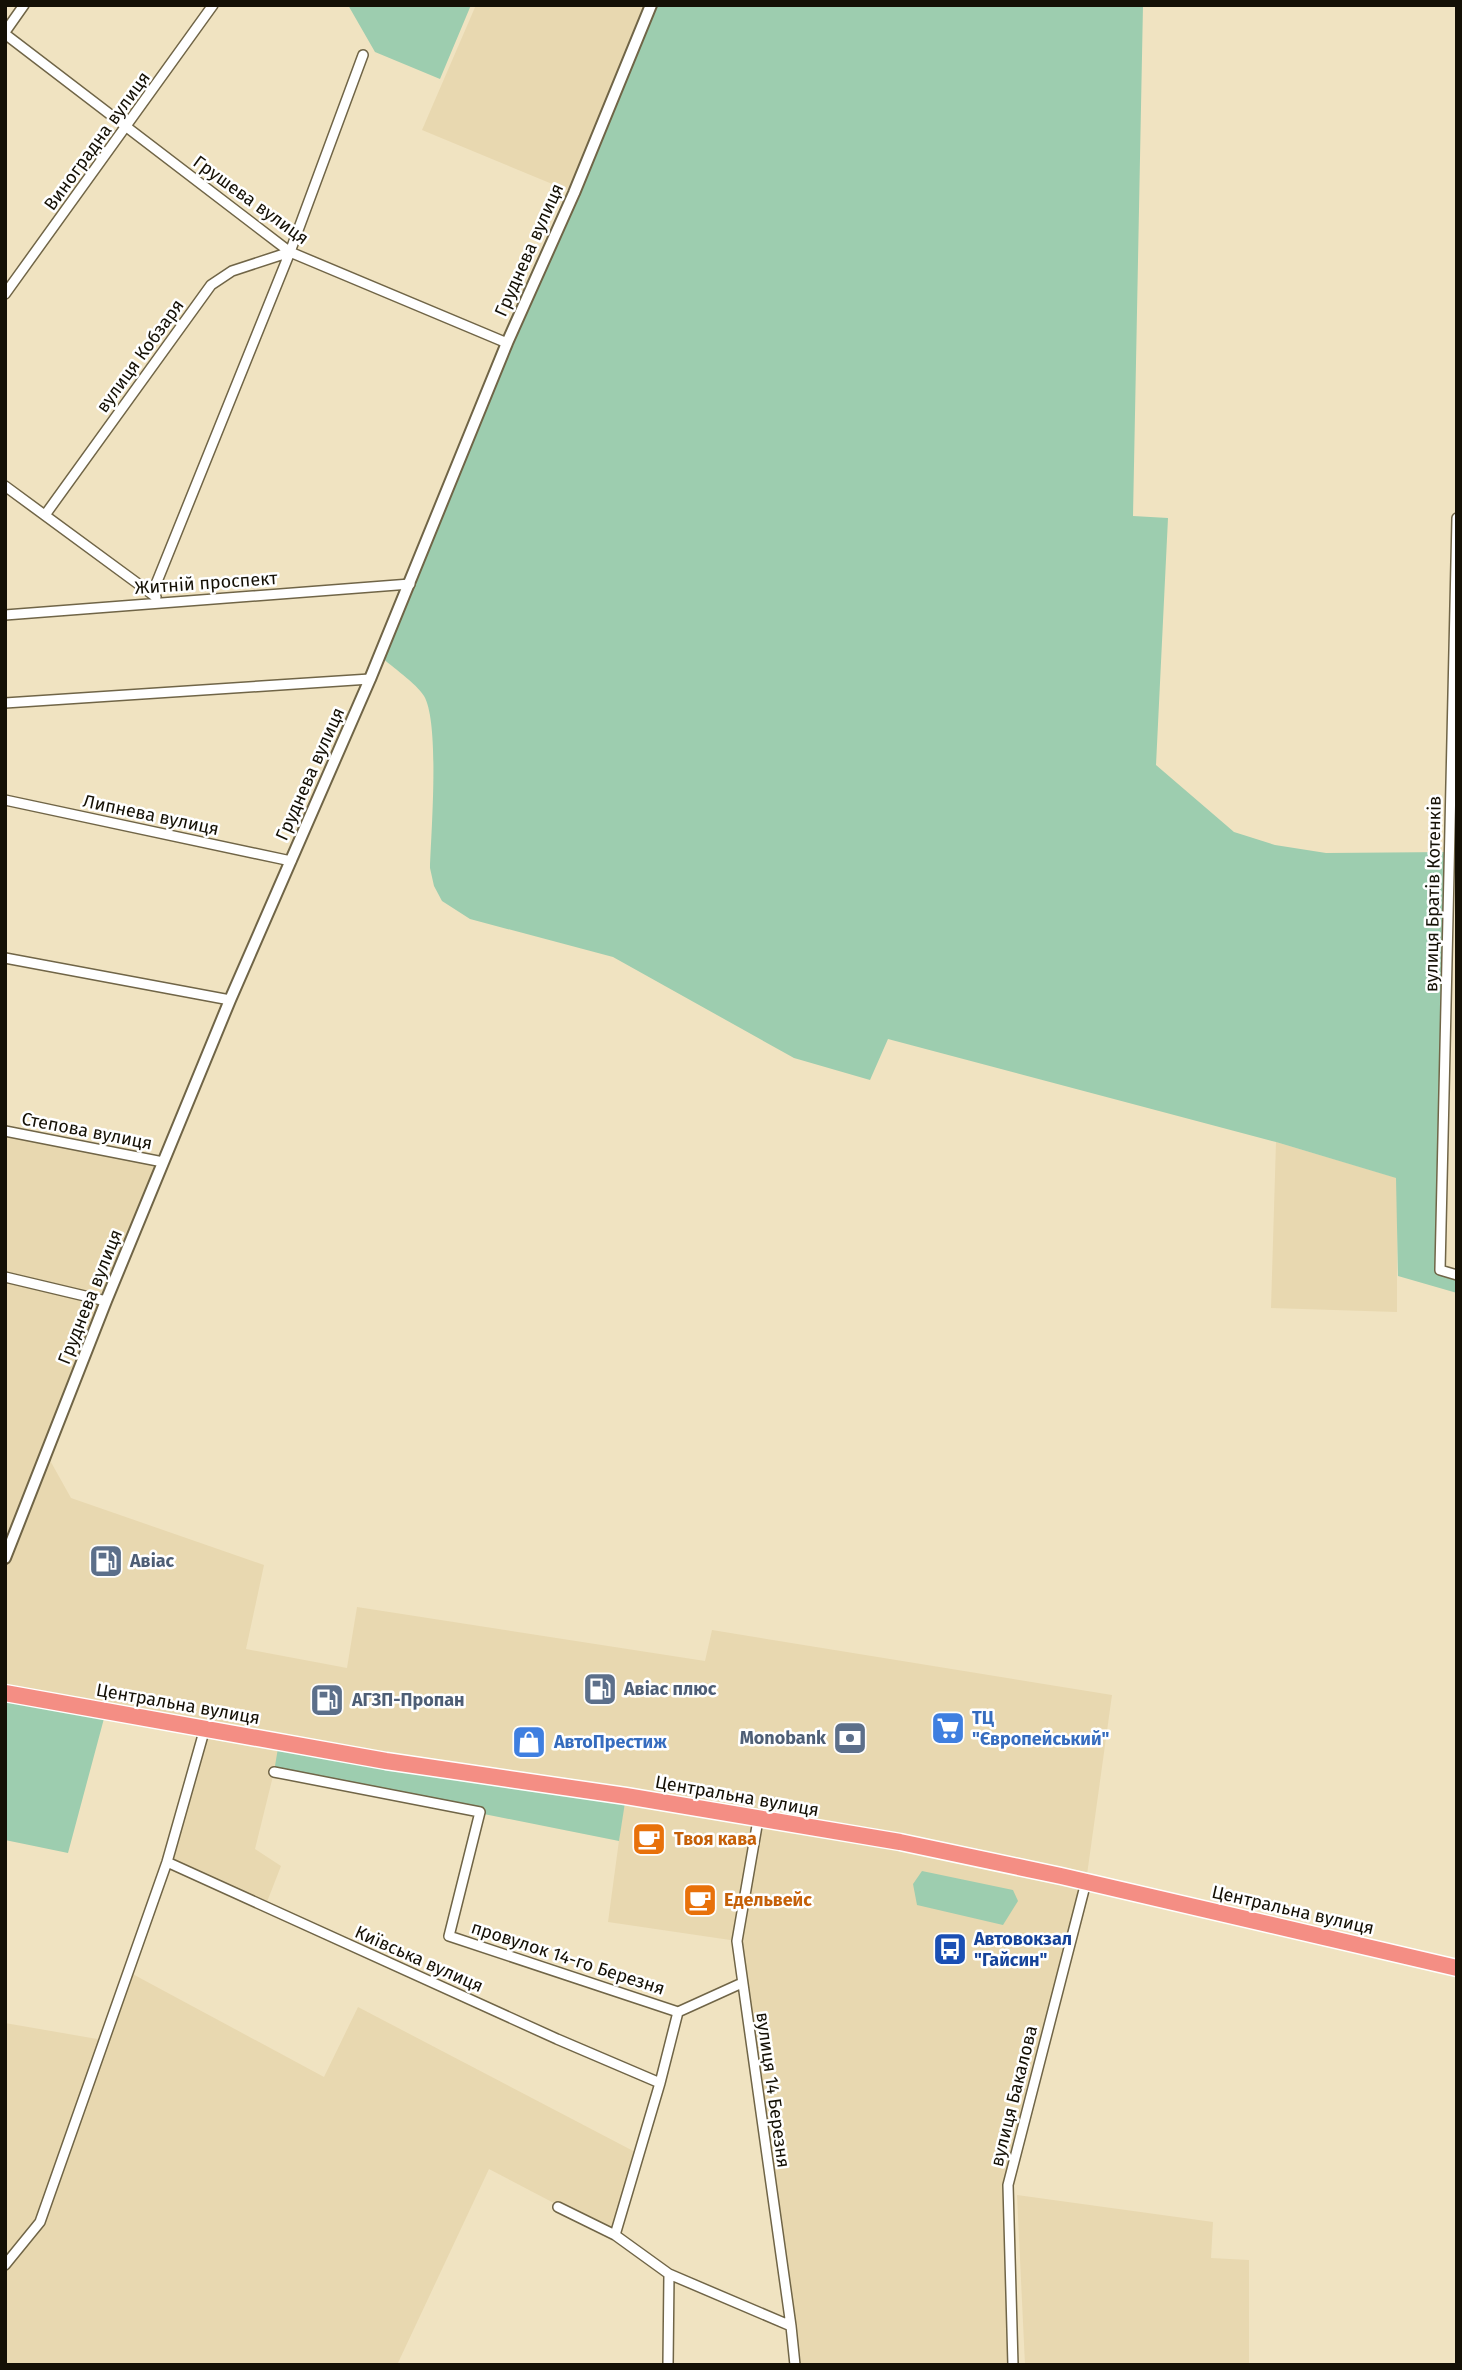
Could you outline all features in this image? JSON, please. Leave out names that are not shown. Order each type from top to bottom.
[{"type":"highway","name":"Центральна вулиця","points":[[5,1693],[386,1761],[626,1796],[900,1842],[1457,1968]]},
{"type":"street","points":[[5,33],[24,5]]},
{"type":"street","name":"Виноградна вулиця","points":[[5,294],[213,5]]},
{"type":"street","name":"Груднева вулиця","points":[[5,1558],[106,1301],[230,1000],[370,680],[507,343],[574,193],[651,5]]},
{"type":"street","name":"Грушева вулиця","points":[[5,33],[289,252],[507,343]]},
{"type":"street","points":[[152,594],[289,252],[363,55]]},
{"type":"street","name":"вулиця Кобзаря","points":[[45,515],[211,285],[232,271],[289,252]]},
{"type":"street","points":[[5,486],[162,601]]},
{"type":"street","name":"вулиця Братів Котенків","points":[[1457,518],[1453,915],[1440,1270],[1457,1275]]},
{"type":"street","name":"Житній проспект","points":[[5,615],[410,584]]},
{"type":"street","points":[[5,703],[370,680]]},
{"type":"street","name":"Липнева вулиця","points":[[5,800],[291,861]]},
{"type":"street","points":[[5,958],[230,1000]]},
{"type":"street","name":"Степова вулиця","points":[[5,1131],[163,1162]]},
{"type":"street","points":[[5,1277],[106,1301]]},
{"type":"street","points":[[5,2265],[40,2222],[167,1862],[205,1728]]},
{"type":"street","name":"провулок 14-го Березня","points":[[274,1772],[480,1812],[449,1936],[678,2011],[742,1983]]},
{"type":"street","name":"вулиця 14 Березня","points":[[758,1820],[737,1941],[791,2326],[794,2365]]},
{"type":"street","name":"Київська вулиця","points":[[167,1862],[556,2039],[660,2083]]},
{"type":"street","name":"вулиця Бакалова","points":[[1013,2365],[1008,2185],[1086,1882]]},
{"type":"street","name":"провулок 14-го Березня","points":[[615,2235],[660,2083],[678,2011]]},
{"type":"street","points":[[558,2207],[615,2235],[669,2274],[791,2326]]},
{"type":"street","points":[[668,2365],[669,2274]]},
{"type":"shaded area","points":[[476,5],[651,5],[574,193],[422,130]]},
{"type":"shaded area","points":[[5,1131],[163,1162],[47,1455],[71,1498],[264,1565],[246,1649],[347,1668],[357,1607],[705,1661],[712,1630],[1112,1695],[1086,1882],[1008,2185],[1013,2365],[795,2365],[737,1941],[608,1922],[625,1796],[274,1772],[255,1849],[281,1866],[265,1907],[167,1862],[204,1728],[5,1693]]},
{"type":"shaded area","points":[[1276,1142],[1397,1178],[1397,1312],[1271,1308]]},
{"type":"shaded area","points":[[127,1971],[324,2077],[358,2007],[639,2154],[615,2235],[489,2169],[397,2365],[5,2365],[5,2023],[103,2040]]},
{"type":"shaded area","points":[[1017,2195],[1213,2222],[1211,2258],[1249,2260],[1249,2365],[1025,2365]]},
{"type":"green space","points":[[348,5],[471,5],[440,79],[375,52]]},
{"type":"green space","points":[[651,5],[1143,5],[1133,516],[1168,518],[1156,765],[1234,832],[1275,845],[1326,853],[1449,852],[1440,1270],[1457,1275],[1457,1293],[1398,1276],[1396,1178],[1276,1142],[888,1039],[870,1080],[794,1058],[613,957],[470,919],[442,901],[434,886],[430,868],[433,753],[429,710],[420,691],[380,656]]},
{"type":"green space","points":[[5,1693],[106,1711],[68,1853],[5,1840]]},
{"type":"green space","points":[[279,1742],[626,1796],[619,1841],[274,1772]]},
{"type":"green space","points":[[922,1871],[1013,1890],[1018,1901],[1003,1925],[917,1905],[913,1884]]},
{"type":"place","name":"Авіас","points":[[106,1561]]},
{"type":"place","name":"Авіас плюс","points":[[600,1689]]},
{"type":"place","name":"АГЗП-Пропан","points":[[327,1700]]},
{"type":"place","name":"ТЦ \"Європейський\"","points":[[948,1728]]},
{"type":"place","name":"Monobank","points":[[850,1738]]},
{"type":"place","name":"АвтоПрестиж","points":[[529,1742]]},
{"type":"place","name":"Твоя кава","points":[[649,1839]]},
{"type":"place","name":"Едельвейс","points":[[700,1900]]},
{"type":"place","name":"Автовокзал \"Гайсин\"","points":[[950,1949]]}]
